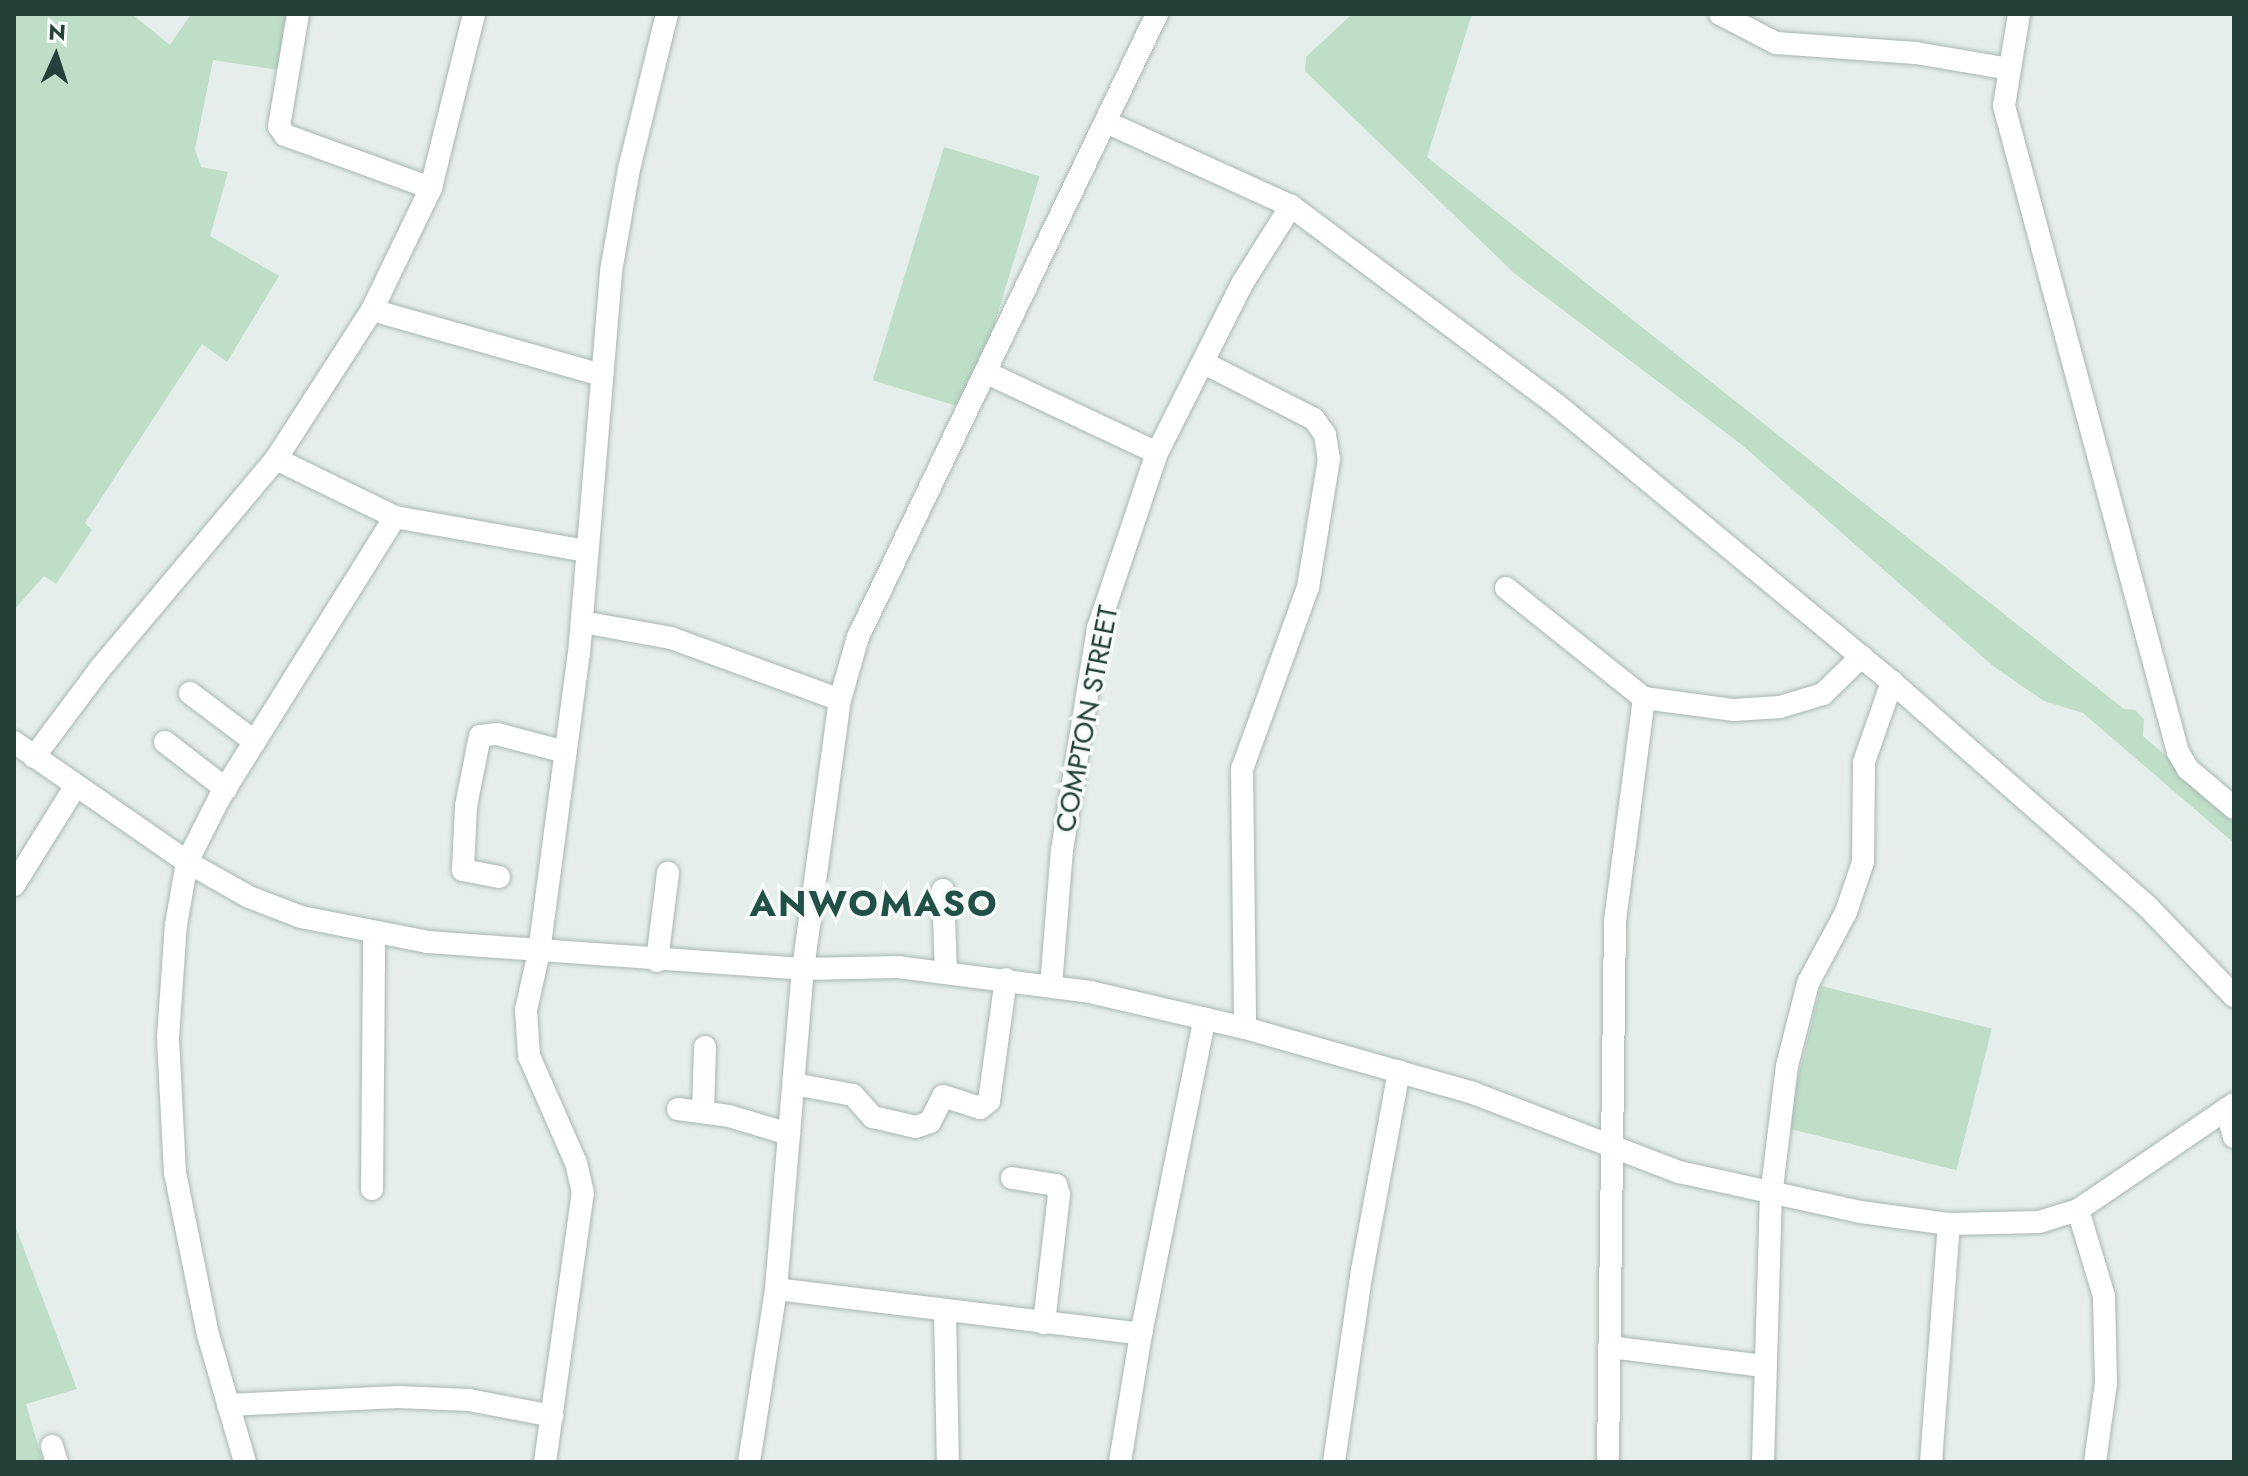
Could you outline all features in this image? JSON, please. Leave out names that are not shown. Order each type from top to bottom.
[{"type":"street","points":[[298,14],[279,126],[285,135],[431,188]]},
{"type":"street","points":[[34,757],[99,670],[276,459],[372,310],[431,188],[474,14]]},
{"type":"street","points":[[545,1462],[583,1193],[526,1044],[526,1010],[539,952],[582,622],[585,551],[611,271],[629,169],[667,14]]},
{"type":"street","points":[[1720,14],[1776,43],[1916,53],[2010,69]]},
{"type":"street","points":[[2019,14],[2004,106],[2178,752],[2188,769],[2234,808]]},
{"type":"street","points":[[749,1462],[776,1289],[803,969],[840,700],[858,637],[1155,16]]},
{"type":"street","points":[[1106,122],[1291,206],[1557,405],[1892,682],[2148,907],[2234,996]]},
{"type":"street","name":"COMPTON STREET","points":[[1051,986],[1062,850],[1098,628],[1157,453],[1243,282],[1291,206]]},
{"type":"street","points":[[372,310],[602,375]]},
{"type":"street","points":[[1204,363],[1314,419],[1325,435],[1329,459],[1308,587],[1242,769],[1245,1028]]},
{"type":"street","points":[[985,372],[1157,453]]},
{"type":"street","points":[[276,459],[395,517],[585,551]]},
{"type":"street","points":[[245,1462],[208,1335],[175,1173],[168,1038],[176,925],[187,862],[226,789],[395,517]]},
{"type":"street","points":[[1506,588],[1644,698],[1734,710],[1780,707],[1823,694],[1862,656]]},
{"type":"street","points":[[582,622],[671,638],[840,700]]},
{"type":"street","points":[[1763,1462],[1763,1366],[1771,1196],[1787,1066],[1808,983],[1846,912],[1863,862],[1864,762],[1884,718],[1892,682]]},
{"type":"street","points":[[190,693],[255,742]]},
{"type":"street","points":[[1608,1462],[1615,921],[1644,698]]},
{"type":"street","points":[[499,877],[463,870],[466,806],[480,736],[497,734],[565,752]]},
{"type":"street","points":[[14,742],[187,862],[274,908],[374,935],[657,961],[803,969],[946,972],[1051,986],[1205,1018],[1399,1071],[1473,1093],[1614,1151],[1771,1196],[1949,1224],[2008,1226],[2078,1210],[2230,1107],[2234,1137]]},
{"type":"street","points":[[165,742],[226,789]]},
{"type":"street","points":[[14,885],[75,787]]},
{"type":"street","points":[[657,961],[668,873]]},
{"type":"street","points":[[943,890],[946,972]]},
{"type":"street","points":[[372,1189],[374,935]]},
{"type":"street","points":[[794,1084],[853,1095],[873,1117],[916,1127],[930,1122],[943,1096],[980,1108],[989,1101],[1006,979]]},
{"type":"street","points":[[1120,1462],[1141,1334],[1205,1018]]},
{"type":"street","points":[[703,1111],[705,1047]]},
{"type":"street","points":[[1334,1462],[1362,1271],[1399,1071]]},
{"type":"street","points":[[678,1109],[703,1111],[789,1134]]},
{"type":"street","points":[[1012,1178],[1056,1185],[1059,1195],[1044,1323]]},
{"type":"street","points":[[2078,1210],[2104,1296],[2106,1383],[2095,1462]]},
{"type":"street","points":[[1931,1462],[1949,1224]]},
{"type":"street","points":[[776,1289],[1141,1334]]},
{"type":"street","points":[[945,1312],[948,1462]]},
{"type":"street","points":[[1609,1347],[1763,1366]]},
{"type":"street","points":[[228,1405],[412,1397],[469,1400],[552,1416]]},
{"type":"green space","points":[[14,14],[132,14],[170,45],[191,14],[291,14],[286,71],[213,60],[195,149],[201,167],[228,172],[210,236],[279,276],[227,362],[202,344],[85,523],[92,530],[56,584],[44,576],[14,610]]},
{"type":"green space","points":[[1352,14],[1472,14],[1427,157],[2124,709],[2135,710],[2144,719],[2143,736],[2234,814],[2234,843],[2083,713],[2044,701],[1993,666],[1742,445],[1514,273],[1305,71],[1306,57]]},
{"type":"green space","points":[[944,147],[1040,176],[968,410],[873,380]]},
{"type":"green space","points":[[1821,986],[1992,1029],[1956,1170],[1786,1128]]},
{"type":"green space","points":[[14,1223],[77,1389],[26,1404],[43,1462],[14,1462]]},
{"type":"district","name":"ANWOMASO","points":[[874,904]]}]
